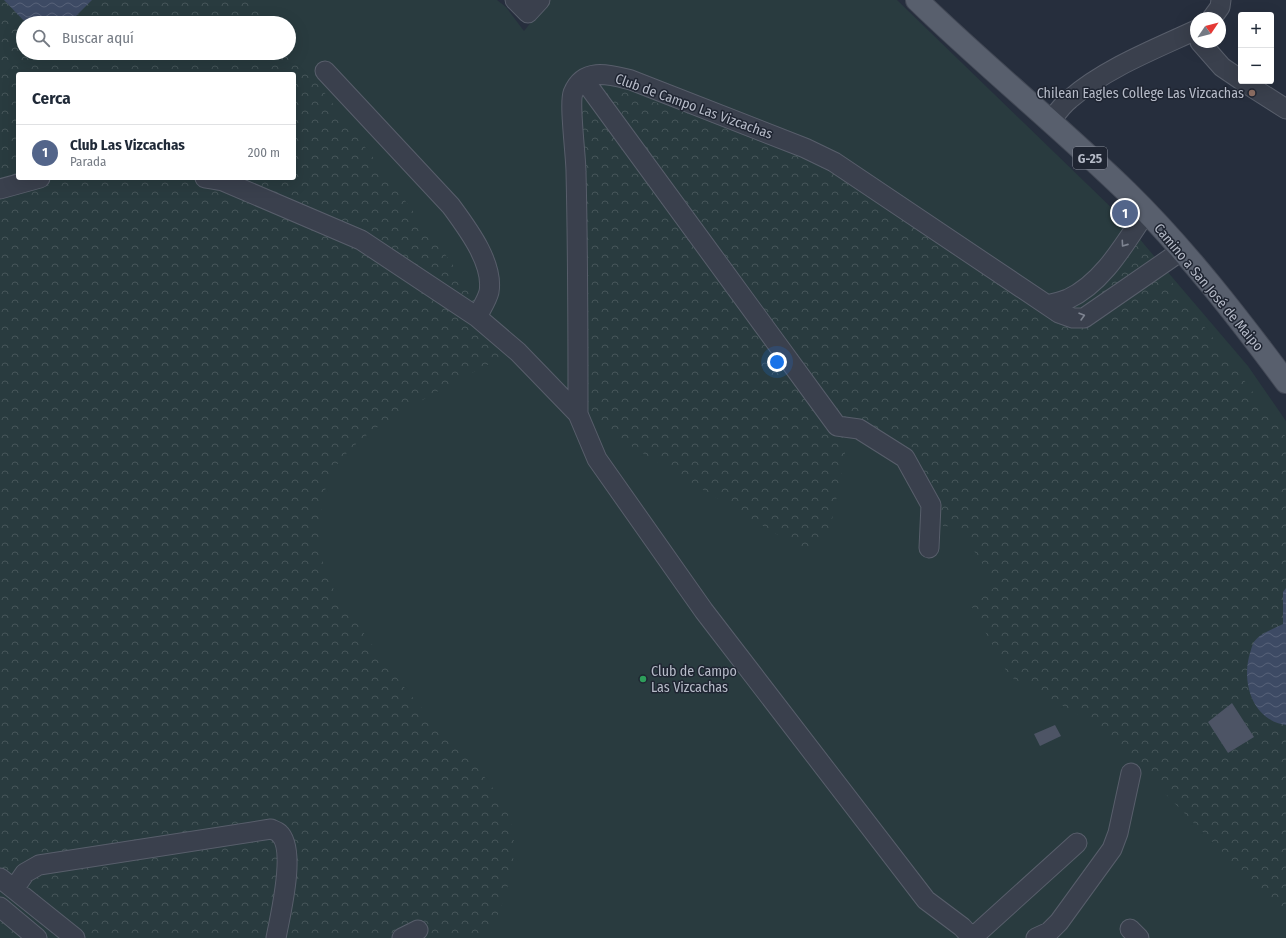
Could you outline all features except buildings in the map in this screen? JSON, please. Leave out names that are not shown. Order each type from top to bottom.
[{"type":"main road","name":"Camino a San José de Maipo","points":[[917,0],[1146,212],[1238,319],[1286,382]]},
{"type":"lane","points":[[1216,12],[1220,7],[1221,0]]},
{"type":"lane","points":[[1050,122],[1068,100],[1083,89],[1136,58],[1190,37]]},
{"type":"lane","points":[[1207,48],[1222,67],[1238,78]]},
{"type":"lane","points":[[325,70],[451,206],[464,222],[479,247],[489,274],[489,292],[477,317]]},
{"type":"lane","name":"Club de Campo Las Vizcachas","points":[[584,80],[594,74],[602,74],[632,80],[805,148],[834,162],[1059,313],[1073,318],[1084,318],[1181,251]]},
{"type":"lane","points":[[578,414],[576,171],[573,93],[584,80],[836,426],[859,430],[905,458],[931,505],[929,548]]},
{"type":"lane","points":[[1247,84],[1286,109]]},
{"type":"lane","points":[[0,189],[33,180]]},
{"type":"lane","points":[[217,180],[223,181],[361,240],[477,317],[518,352],[578,414],[597,458],[704,612],[926,900],[962,927],[972,938],[1077,843]]},
{"type":"lane","points":[[1047,305],[1068,299],[1098,278],[1118,253],[1146,212]]},
{"type":"lane","points":[[1091,283],[1107,302]]},
{"type":"lane","points":[[1036,938],[1049,932],[1059,922],[1112,849],[1118,833],[1131,773]]},
{"type":"lane","points":[[75,938],[7,883],[39,865],[271,829],[279,833],[284,842],[288,863],[276,938]]},
{"type":"lane","points":[[0,907],[37,938]]},
{"type":"green space","points":[[0,0],[255,0],[268,16],[16,16],[16,60],[296,60],[296,54],[518,352],[498,360],[440,390],[384,423],[358,443],[346,454],[330,476],[323,500],[320,526],[321,552],[325,571],[338,596],[396,677],[421,707],[474,764],[498,796],[507,812],[512,827],[514,841],[512,869],[504,898],[489,938],[0,938]]},
{"type":"green space","name":"Club de Campo Las Vizcachas","points":[[200,0],[497,0],[506,7],[524,31],[549,0],[897,0],[1120,216],[1248,366],[1286,421],[1286,938],[0,938],[0,77],[35,60],[296,60],[296,16],[139,16]]},
{"type":"green space","points":[[593,81],[804,153],[1058,317],[1093,295],[1139,238],[1286,437],[1286,917],[1099,726],[1009,676],[972,607],[996,586],[954,519],[945,529],[905,457],[859,430],[845,438],[845,457],[829,534],[808,553],[578,414],[579,96]]},
{"type":"water","points":[[4,0],[92,0],[76,16],[19,16]]},
{"type":"water","points":[[1286,588],[1286,725],[1274,722],[1257,708],[1248,687],[1247,676],[1250,653],[1254,642],[1263,634],[1283,624],[1283,592]]},
{"type":"place","name":"Chilean Eagles College Las Vizcachas","points":[[1252,93]]},
{"type":"place","name":"Club Las Vizcachas","points":[[1125,213]]},
{"type":"place","name":"Club de Campo Las Vizcachas","points":[[643,679]]}]
